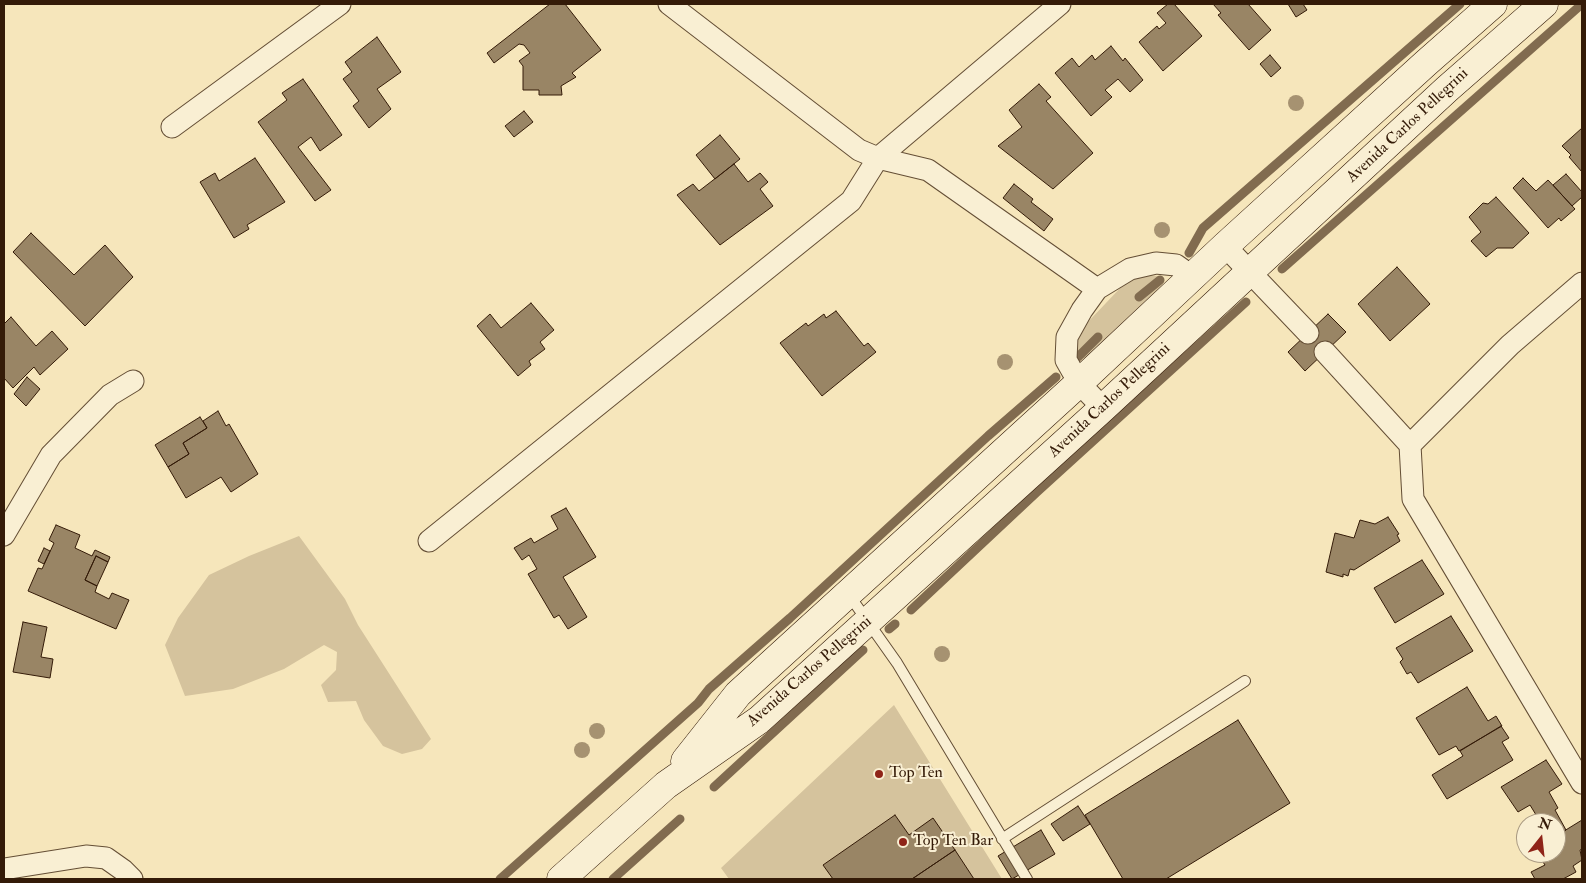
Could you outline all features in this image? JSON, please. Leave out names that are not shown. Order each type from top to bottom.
[{"type":"main road","name":"Avenida Carlos Pellegrini","points":[[666,784],[738,694],[1079,383],[1225,246],[1493,4]]},
{"type":"main road","name":"Avenida Carlos Pellegrini","points":[[561,879],[666,784],[759,720],[1103,408],[1447,89],[1544,4]]},
{"type":"street","points":[[172,127],[340,4]]},
{"type":"street","points":[[669,4],[859,150],[878,158],[928,170],[1097,289]]},
{"type":"street","points":[[429,541],[851,202],[878,158],[1060,4]]},
{"type":"street","points":[[1225,246],[1251,271],[1308,333]]},
{"type":"street","points":[[1103,408],[1079,383],[1066,360],[1067,337],[1082,310],[1097,289],[1130,269],[1156,264],[1176,264],[1193,277]]},
{"type":"street","points":[[1410,445],[1510,345],[1582,284]]},
{"type":"street","points":[[1325,352],[1410,445],[1413,499],[1582,782]]},
{"type":"street","points":[[4,535],[51,455],[110,394],[133,381]]},
{"type":"street","points":[[4,869],[86,856],[106,858],[132,879]]},
{"type":"lane","points":[[848,593],[897,663],[1028,879]]},
{"type":"lane","points":[[1002,839],[1245,681]]},
{"type":"shaded area","points":[[1142,275],[1158,276],[1164,281],[1161,290],[1091,359],[1083,358],[1076,351],[1078,340],[1086,324],[1125,283]]},
{"type":"shaded area","points":[[299,536],[345,599],[358,625],[431,739],[422,749],[402,754],[383,746],[364,720],[356,701],[328,702],[321,685],[336,670],[337,652],[324,645],[284,669],[233,689],[185,696],[165,645],[178,618],[209,575],[249,556]]},
{"type":"shaded area","name":"Top Ten","points":[[894,705],[1002,879],[729,879],[721,868]]},
{"type":"building","points":[[550,4],[565,4],[601,50],[572,73],[576,77],[561,86],[562,95],[539,95],[539,90],[523,90],[523,66],[519,61],[530,53],[524,45],[519,44],[494,63],[487,53]]},
{"type":"building","points":[[1168,4],[1174,4],[1202,36],[1163,71],[1139,42],[1157,26],[1159,29],[1166,23],[1157,13]]},
{"type":"building","points":[[1213,4],[1248,4],[1271,30],[1249,50],[1218,15],[1221,13]]},
{"type":"building","points":[[1288,4],[1303,4],[1307,10],[1296,17]]},
{"type":"building","points":[[377,37],[401,72],[377,89],[391,109],[369,128],[353,106],[359,101],[343,79],[352,72],[345,62]]},
{"type":"building","points":[[1111,46],[1123,61],[1125,58],[1143,80],[1130,92],[1118,79],[1105,90],[1112,97],[1091,116],[1055,73],[1072,58],[1079,67],[1092,55],[1095,60]]},
{"type":"building","points":[[1270,55],[1281,68],[1271,77],[1260,64]]},
{"type":"building","points":[[303,79],[342,135],[320,151],[311,137],[298,147],[331,190],[315,201],[258,122],[287,100],[282,93]]},
{"type":"building","points":[[1039,84],[1051,97],[1046,101],[1093,153],[1053,189],[998,146],[1022,127],[1009,110]]},
{"type":"building","points":[[524,111],[533,122],[514,137],[505,126]]},
{"type":"building","points":[[1582,128],[1582,172],[1569,157],[1571,155],[1562,146]]},
{"type":"building","points":[[720,135],[740,159],[715,179],[696,155]]},
{"type":"building","points":[[255,158],[285,202],[247,225],[249,229],[234,238],[200,182],[215,173],[219,181]]},
{"type":"building","points":[[734,164],[748,182],[760,173],[768,182],[760,189],[773,206],[720,245],[677,195],[693,184],[699,191]]},
{"type":"building","points":[[1566,174],[1582,192],[1582,197],[1572,206],[1553,185]]},
{"type":"building","points":[[1523,178],[1536,191],[1548,180],[1575,209],[1561,221],[1559,218],[1548,228],[1513,188]]},
{"type":"building","points":[[1014,184],[1033,199],[1031,202],[1053,219],[1044,231],[1003,198]]},
{"type":"building","points":[[1496,197],[1529,233],[1513,248],[1497,248],[1486,257],[1471,241],[1481,232],[1469,217],[1483,203],[1488,204]]},
{"type":"building","points":[[31,233],[74,275],[105,245],[133,277],[85,326],[13,252]]},
{"type":"building","points":[[1397,267],[1430,304],[1390,341],[1358,304]]},
{"type":"building","points":[[531,303],[554,330],[540,342],[545,349],[529,361],[531,365],[518,376],[477,326],[490,314],[501,328]]},
{"type":"building","points":[[836,311],[864,346],[868,343],[876,352],[822,396],[780,343],[806,323],[808,326],[824,314],[826,318]]},
{"type":"building","points":[[1328,314],[1346,332],[1305,371],[1288,352]]},
{"type":"building","points":[[11,317],[36,346],[52,331],[68,349],[40,375],[34,367],[13,388],[4,378],[4,324]]},
{"type":"building","points":[[27,377],[40,389],[26,406],[14,394]]},
{"type":"building","points":[[218,411],[226,426],[229,424],[258,474],[231,492],[221,477],[186,498],[168,467],[189,454],[183,443],[207,428],[203,421]]},
{"type":"building","points":[[200,417],[207,428],[183,443],[189,454],[168,467],[155,445]]},
{"type":"building","points":[[566,508],[596,557],[563,577],[587,617],[568,629],[559,615],[554,618],[528,574],[537,569],[529,555],[522,560],[514,548],[531,538],[534,543],[558,529],[551,516]]},
{"type":"building","points":[[1388,517],[1399,534],[1397,535],[1400,541],[1354,570],[1350,569],[1348,576],[1343,574],[1343,577],[1326,572],[1335,533],[1354,538],[1360,520],[1375,524]]},
{"type":"building","points":[[56,525],[80,535],[75,548],[92,556],[95,550],[110,557],[108,562],[96,556],[85,580],[97,586],[95,592],[109,599],[112,593],[129,600],[116,629],[28,591],[38,568],[42,569],[54,543],[49,540]]},
{"type":"building","points":[[44,548],[50,551],[44,564],[38,561]]},
{"type":"building","points":[[96,556],[108,562],[97,586],[85,580]]},
{"type":"building","points":[[1422,560],[1444,594],[1395,623],[1374,588]]},
{"type":"building","points":[[1451,616],[1473,651],[1418,683],[1411,672],[1407,674],[1400,662],[1403,659],[1396,648]]},
{"type":"building","points":[[23,622],[47,627],[41,657],[53,659],[50,678],[13,672]]},
{"type":"building","points":[[1467,687],[1488,721],[1496,716],[1502,726],[1459,751],[1456,746],[1439,755],[1416,718]]},
{"type":"building","points":[[1238,720],[1290,803],[1166,879],[1123,879],[1085,815]]},
{"type":"building","points":[[1501,726],[1509,738],[1502,742],[1513,760],[1447,799],[1432,775],[1463,756],[1460,751]]},
{"type":"building","points":[[1546,760],[1562,784],[1549,792],[1558,808],[1555,810],[1557,813],[1535,813],[1530,805],[1518,812],[1501,787]]},
{"type":"building","points":[[1078,806],[1090,824],[1063,841],[1051,824]]},
{"type":"building","name":"Top Ten Bar","points":[[895,815],[909,835],[933,818],[955,850],[912,879],[833,879],[823,865]]},
{"type":"building","points":[[1582,820],[1582,849],[1580,850],[1582,860],[1573,866],[1576,872],[1563,879],[1535,879],[1531,872],[1545,865],[1544,863],[1566,863],[1566,830]]},
{"type":"building","points":[[1041,830],[1055,854],[1012,879],[998,856]]},
{"type":"building","points":[[955,850],[974,879],[912,879]]},
{"type":"waterway","points":[[1189,253],[1203,228],[1460,4]]},
{"type":"waterway","points":[[1282,269],[1582,4]]},
{"type":"waterway","points":[[1139,297],[1160,280]]},
{"type":"waterway","points":[[911,610],[1037,492],[1246,302]]},
{"type":"waterway","points":[[1078,357],[1098,337]]},
{"type":"waterway","points":[[500,879],[698,703],[709,689],[790,618],[988,436],[1056,377]]},
{"type":"waterway","points":[[889,629],[895,624]]},
{"type":"waterway","points":[[714,787],[863,650]]},
{"type":"waterway","points":[[613,879],[680,819]]},
{"type":"place","name":"Top Ten","points":[[879,774]]},
{"type":"place","name":"Top Ten Bar","points":[[903,842]]}]
